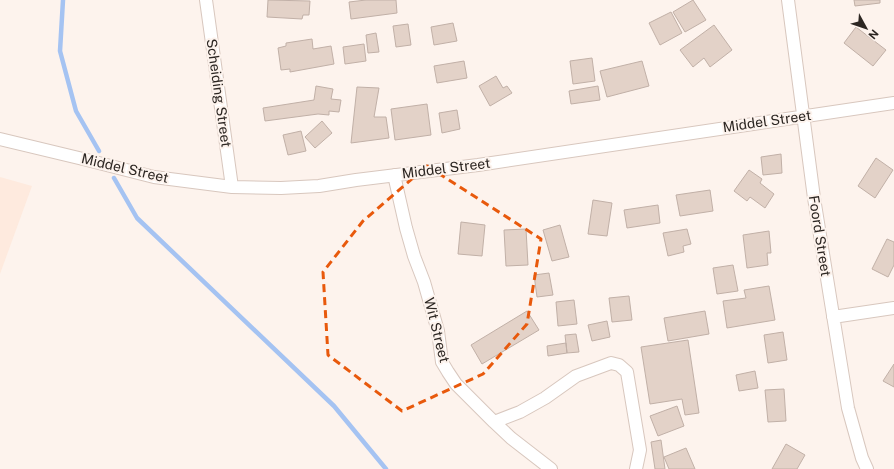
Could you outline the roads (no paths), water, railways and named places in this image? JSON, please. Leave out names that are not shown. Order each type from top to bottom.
[{"type":"street","name":"Scheiding Street","points":[[206,0],[232,187]]},
{"type":"street","name":"Foord Street","points":[[788,0],[814,198],[848,408],[862,458],[867,469]]},
{"type":"street","name":"Middel Street","points":[[0,139],[154,177],[232,187],[281,188],[311,186],[478,165],[894,103]]},
{"type":"street","name":"Wit Street","points":[[394,175],[406,228],[438,331],[442,362],[456,384],[494,422],[511,438],[550,469]]},
{"type":"street","points":[[833,317],[894,308]]},
{"type":"street","points":[[494,422],[520,412],[545,398],[576,376],[611,363],[619,365],[627,372],[640,450],[636,469]]},
{"type":"waterway","points":[[63,0],[60,51],[76,111],[99,151]]},
{"type":"waterway","points":[[114,178],[137,218],[334,406],[386,469]]}]
